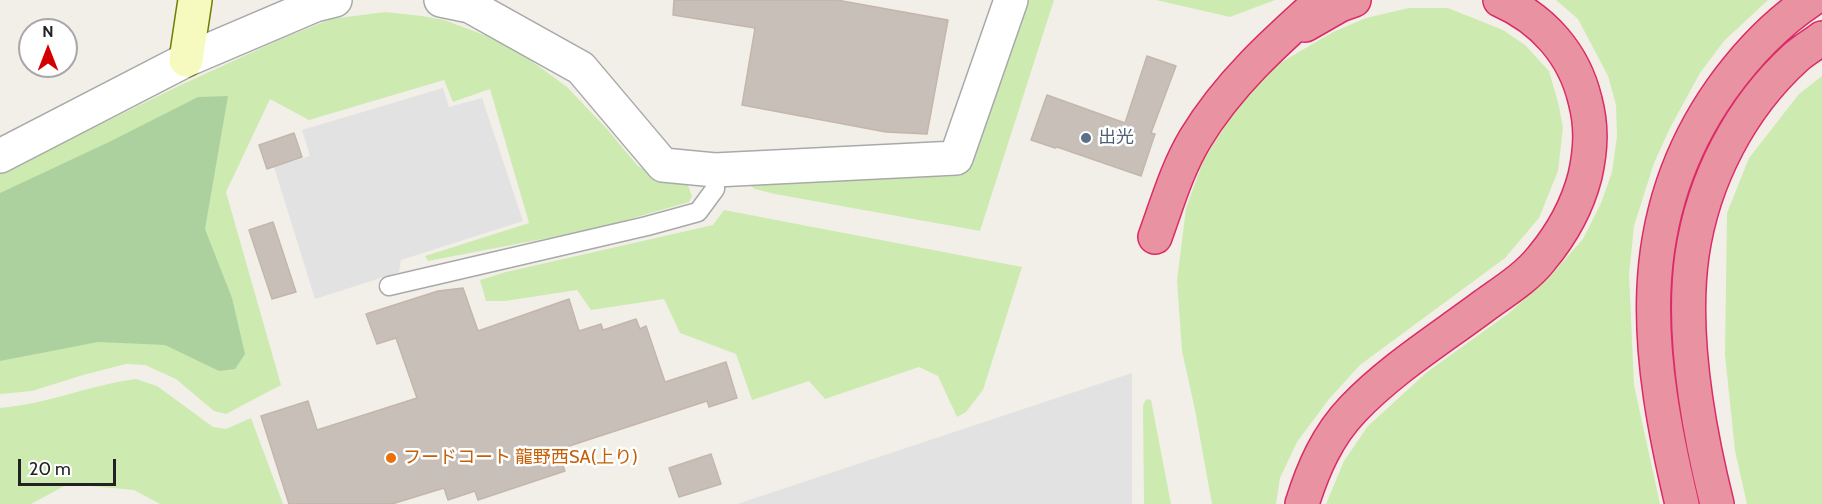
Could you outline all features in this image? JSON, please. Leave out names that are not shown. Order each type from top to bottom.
[{"type":"highway","points":[[1155,237],[1176,179],[1194,141],[1214,110],[1268,48],[1322,0]]},
{"type":"highway","points":[[1268,48],[1340,5],[1354,0]]},
{"type":"highway","points":[[1302,504],[1311,476],[1327,442],[1353,410],[1385,380],[1507,289],[1540,261],[1565,227],[1580,196],[1590,154],[1590,120],[1581,83],[1565,52],[1542,26],[1515,7],[1500,0]]},
{"type":"highway","points":[[1682,504],[1669,450],[1654,345],[1652,296],[1656,251],[1666,201],[1683,156],[1707,110],[1736,68],[1768,33],[1810,0]]},
{"type":"highway","points":[[1717,504],[1702,441],[1690,341],[1689,298],[1692,256],[1702,208],[1718,165],[1740,123],[1768,85],[1797,56],[1822,39]]},
{"type":"street","points":[[186,60],[195,0]]},
{"type":"street","points":[[0,156],[186,60],[315,5],[335,0]]},
{"type":"street","points":[[441,0],[470,6],[581,68],[663,165],[715,170],[956,158],[1011,0]]},
{"type":"lane","points":[[389,286],[636,229],[698,212],[715,189],[715,170]]},
{"type":"green space","points":[[1024,0],[1054,0],[980,231],[775,194],[755,189],[746,183],[957,176],[969,158]]},
{"type":"green space","points":[[1156,0],[1275,0],[1230,17]]},
{"type":"green space","points":[[1556,0],[1768,0],[1724,41],[1700,73],[1654,163],[1634,226],[1629,275],[1634,385],[1660,504],[1326,504],[1344,461],[1368,426],[1427,372],[1509,313],[1551,275],[1583,239],[1601,203],[1612,172],[1617,136],[1616,105],[1608,76],[1578,19]]},
{"type":"green space","points":[[1409,8],[1448,8],[1503,30],[1525,45],[1549,71],[1563,128],[1558,171],[1539,218],[1505,258],[1360,365],[1329,399],[1297,442],[1280,478],[1276,504],[1212,504],[1182,351],[1177,281],[1186,208],[1204,159],[1240,103],[1280,63],[1333,32],[1366,18]]},
{"type":"green space","points":[[385,12],[444,20],[487,36],[525,56],[567,87],[637,165],[655,177],[687,183],[692,196],[689,202],[595,229],[428,261],[425,256],[529,223],[490,89],[453,102],[444,80],[309,120],[270,99],[226,192],[281,385],[226,414],[214,411],[176,379],[145,365],[126,364],[32,391],[0,394],[0,173],[281,39],[331,19]]},
{"type":"green space","points":[[1822,76],[1822,504],[1747,504],[1735,451],[1725,355],[1727,213],[1749,158],[1799,94]]},
{"type":"green space","points":[[228,96],[205,229],[232,298],[245,354],[235,369],[219,371],[165,345],[98,342],[0,361],[0,193],[198,97]]},
{"type":"green space","points":[[724,210],[1022,267],[983,390],[966,412],[957,417],[938,376],[919,367],[825,399],[809,381],[752,400],[736,354],[680,333],[664,299],[591,310],[577,290],[505,301],[486,301],[480,280],[506,272],[713,225]]},
{"type":"green space","points":[[136,379],[157,386],[213,427],[226,429],[251,418],[283,504],[160,504],[134,490],[68,484],[31,504],[0,504],[0,408],[35,403]]},
{"type":"green space","points":[[1148,399],[1151,400],[1171,504],[1144,504],[1143,406]]},
{"type":"shaded area","points":[[443,88],[449,107],[482,98],[523,221],[401,260],[399,272],[315,299],[274,167],[310,156],[302,130]]},
{"type":"shaded area","points":[[1132,373],[1132,504],[737,504]]},
{"type":"building","points":[[674,0],[837,0],[948,20],[927,134],[886,132],[742,105],[755,28],[673,15]]},
{"type":"building","points":[[1147,56],[1176,66],[1151,133],[1155,134],[1141,176],[1031,140],[1047,95],[1125,123]]},
{"type":"building","points":[[294,133],[302,157],[267,169],[259,145]]},
{"type":"building","points":[[273,222],[296,292],[272,299],[249,230]]},
{"type":"building","points":[[463,288],[478,331],[569,299],[579,331],[601,324],[603,330],[636,319],[640,329],[646,326],[665,382],[726,362],[737,398],[709,407],[707,401],[557,450],[565,471],[478,500],[475,491],[448,500],[444,488],[392,504],[289,504],[261,416],[308,401],[317,430],[417,398],[396,338],[377,344],[366,314],[438,291]]},
{"type":"building","points":[[711,454],[721,484],[679,497],[669,468]]},
{"type":"place","name":"出光","points":[[1086,138]]},
{"type":"place","name":"フードコート 龍野西SA(上り)","points":[[391,458]]}]
